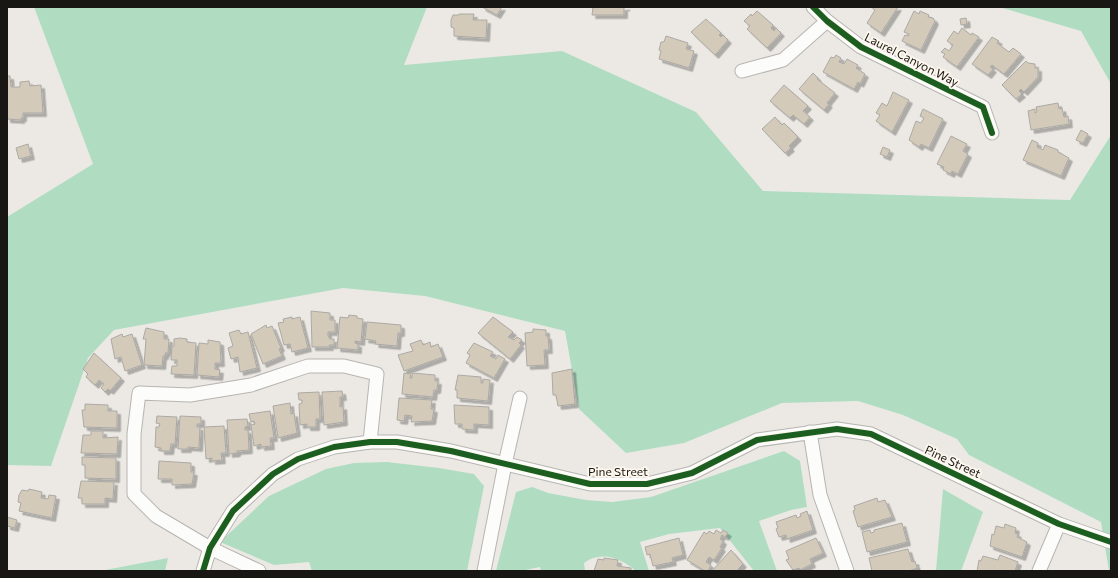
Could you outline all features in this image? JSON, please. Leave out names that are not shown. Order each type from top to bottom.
[{"type":"street","name":"Laurel Canyon Way","points":[[814,7],[827,21],[861,47],[983,106],[992,133]]},
{"type":"street","points":[[742,71],[783,60],[827,21]]},
{"type":"street","points":[[259,571],[210,548],[156,516],[134,494],[134,434],[139,393],[190,395],[251,385],[308,366],[344,366],[377,374],[370,442]]},
{"type":"street","points":[[484,571],[505,464],[520,398]]},
{"type":"street","name":"Pine Street","points":[[203,571],[210,548],[234,511],[273,474],[298,459],[334,447],[370,442],[397,442],[451,450],[590,484],[647,484],[692,473],[758,440],[837,429],[871,434],[1059,524],[1111,542]]},
{"type":"street","points":[[810,432],[820,495],[847,571]]},
{"type":"street","points":[[1039,571],[1059,524]]},
{"type":"green space","points":[[34,7],[427,7],[404,65],[562,51],[696,112],[763,191],[1070,200],[1111,135],[1111,571],[1109,571],[1101,522],[969,455],[957,439],[903,415],[858,401],[782,403],[684,443],[626,453],[579,409],[565,331],[425,296],[343,288],[114,330],[88,358],[51,466],[7,465],[7,217],[93,164]]},
{"type":"green space","points":[[999,7],[1111,7],[1111,84],[1081,31]]},
{"type":"green space","points":[[784,451],[800,461],[807,507],[791,510],[759,521],[777,571],[754,571],[720,528],[669,534],[640,542],[649,571],[636,571],[624,562],[604,556],[590,559],[584,563],[585,571],[541,571],[540,567],[521,571],[496,571],[516,492],[532,487],[548,493],[586,500],[612,502],[651,497]]},
{"type":"green space","points":[[387,462],[474,474],[484,486],[467,571],[312,571],[309,562],[274,565],[220,542],[269,496],[326,469],[354,463]]},
{"type":"green space","points":[[943,489],[983,512],[961,571],[936,571]]},
{"type":"green space","points":[[168,558],[165,571],[100,571]]},
{"type":"building","points":[[482,7],[502,7],[497,15]]},
{"type":"building","points":[[593,7],[624,7],[624,15],[592,15]]},
{"type":"building","points":[[871,7],[898,7],[881,33],[867,23],[875,10]]},
{"type":"building","points":[[757,11],[773,25],[771,28],[774,31],[776,28],[781,33],[767,48],[747,29],[750,26],[744,21],[751,14],[752,16]]},
{"type":"building","points":[[914,11],[919,14],[920,11],[929,15],[928,17],[933,18],[935,21],[921,50],[902,41],[905,35],[908,36],[909,34],[904,32]]},
{"type":"building","points":[[474,14],[473,20],[487,20],[486,38],[454,36],[454,28],[451,27],[451,20],[453,15]]},
{"type":"building","points":[[966,18],[967,24],[961,25],[960,19]]},
{"type":"building","points":[[706,19],[721,33],[719,35],[721,37],[723,35],[728,40],[715,55],[691,32]]},
{"type":"building","points":[[962,28],[971,35],[972,33],[979,37],[957,67],[943,57],[945,54],[941,52],[945,48],[949,51],[953,45],[947,41],[954,31],[958,34]]},
{"type":"building","points":[[666,36],[688,43],[686,49],[694,51],[689,68],[659,59],[661,42],[664,42]]},
{"type":"building","points":[[992,37],[999,41],[997,43],[1009,52],[1013,48],[1021,54],[1004,74],[992,65],[990,67],[993,69],[988,75],[972,64]]},
{"type":"building","points":[[836,55],[841,58],[839,62],[844,64],[847,59],[858,65],[856,68],[865,74],[860,84],[858,82],[854,89],[823,72],[831,57],[834,58]]},
{"type":"building","points":[[1026,61],[1028,63],[1035,64],[1035,68],[1038,68],[1038,77],[1024,92],[1021,89],[1019,91],[1022,94],[1016,99],[1002,85]]},
{"type":"building","points":[[813,73],[818,78],[817,79],[835,93],[827,103],[829,104],[824,110],[799,89]]},
{"type":"building","points":[[7,76],[10,76],[11,87],[20,87],[20,82],[29,81],[30,86],[41,85],[43,113],[23,113],[23,118],[21,118],[21,120],[7,119]]},
{"type":"building","points":[[784,85],[808,106],[803,111],[810,117],[804,124],[793,115],[790,118],[770,101]]},
{"type":"building","points":[[893,92],[909,100],[892,132],[876,121],[880,115],[876,113],[882,103],[887,106]]},
{"type":"building","points":[[1058,103],[1059,109],[1062,108],[1064,117],[1068,116],[1069,124],[1031,130],[1028,111],[1035,109],[1035,113],[1037,112],[1036,107]]},
{"type":"building","points":[[923,109],[943,119],[929,148],[921,144],[919,147],[909,140],[916,121],[921,123],[924,118],[920,116]]},
{"type":"building","points":[[775,117],[782,125],[784,123],[798,137],[789,146],[791,148],[785,153],[762,129]]},
{"type":"building","points":[[1081,130],[1088,134],[1083,143],[1076,140]]},
{"type":"building","points":[[951,136],[967,144],[963,151],[968,154],[958,174],[952,171],[951,174],[943,170],[944,167],[937,164]]},
{"type":"building","points":[[1032,140],[1038,143],[1037,147],[1043,150],[1045,145],[1058,150],[1058,152],[1069,158],[1061,176],[1023,160]]},
{"type":"building","points":[[28,144],[31,156],[19,159],[16,148]]},
{"type":"building","points":[[883,147],[890,150],[887,157],[880,154]]},
{"type":"building","points":[[311,311],[330,313],[330,320],[335,320],[335,332],[328,332],[330,339],[334,339],[334,345],[329,345],[330,347],[312,347]]},
{"type":"building","points":[[349,315],[357,316],[357,318],[363,319],[361,342],[355,341],[355,343],[358,344],[358,350],[337,348],[340,317],[348,318]]},
{"type":"building","points":[[292,317],[292,319],[300,317],[308,348],[292,352],[290,344],[284,345],[278,323],[284,322],[283,319]]},
{"type":"building","points":[[493,317],[513,332],[508,337],[514,340],[517,337],[522,340],[519,343],[521,345],[510,359],[478,333]]},
{"type":"building","points":[[367,322],[401,325],[401,333],[398,333],[397,346],[375,344],[376,341],[365,339]]},
{"type":"building","points":[[266,325],[267,328],[272,326],[281,348],[279,349],[282,356],[263,364],[251,334]]},
{"type":"building","points":[[146,328],[164,332],[164,339],[169,339],[168,353],[165,353],[165,356],[163,356],[162,366],[144,365],[146,339],[143,339]]},
{"type":"building","points":[[533,329],[546,330],[546,336],[548,336],[549,350],[544,350],[545,365],[527,366],[525,333],[533,332]]},
{"type":"building","points":[[239,330],[241,334],[248,332],[257,368],[240,372],[238,357],[231,359],[228,348],[233,346],[229,333]]},
{"type":"building","points":[[122,334],[123,337],[132,334],[142,365],[125,371],[121,357],[115,359],[111,339]]},
{"type":"building","points":[[174,339],[187,339],[187,342],[196,343],[194,375],[171,374],[172,366],[177,366],[177,360],[171,360],[172,346],[174,346]]},
{"type":"building","points":[[208,340],[220,342],[221,363],[215,363],[215,369],[220,370],[219,377],[197,375],[199,343],[208,344]]},
{"type":"building","points":[[421,340],[423,345],[430,342],[431,347],[438,344],[443,357],[404,371],[398,355],[413,351],[410,344]]},
{"type":"building","points":[[474,343],[493,352],[490,356],[496,359],[498,355],[505,359],[494,378],[466,363],[470,355],[467,353]]},
{"type":"building","points":[[94,353],[121,378],[110,391],[108,389],[105,392],[101,388],[104,384],[99,380],[95,385],[86,377],[88,374],[83,369]]},
{"type":"building","points":[[572,369],[575,404],[558,406],[556,395],[553,395],[552,373]]},
{"type":"building","points":[[404,373],[411,374],[410,378],[412,378],[412,373],[435,375],[435,381],[438,381],[437,390],[434,390],[433,397],[402,394]]},
{"type":"building","points":[[458,375],[481,377],[481,383],[483,383],[483,379],[490,380],[488,401],[457,398],[457,390],[455,390]]},
{"type":"building","points":[[342,391],[343,397],[340,397],[340,407],[343,406],[344,422],[324,425],[322,392]]},
{"type":"building","points":[[319,392],[320,419],[316,419],[316,427],[307,427],[307,424],[300,425],[299,404],[302,403],[302,400],[299,400],[298,393]]},
{"type":"building","points":[[399,398],[432,400],[431,409],[434,409],[432,421],[411,422],[412,416],[405,415],[404,421],[397,420]]},
{"type":"building","points":[[290,403],[291,414],[294,413],[297,433],[278,438],[273,406]]},
{"type":"building","points":[[85,404],[108,405],[108,411],[117,411],[117,428],[84,427],[82,410],[85,410]]},
{"type":"building","points":[[454,405],[489,407],[489,425],[474,424],[474,430],[462,429],[462,424],[455,424]]},
{"type":"building","points":[[270,411],[274,438],[270,438],[271,446],[261,447],[261,444],[254,446],[251,425],[255,424],[254,421],[251,422],[249,414]]},
{"type":"building","points":[[157,416],[177,417],[175,444],[171,444],[170,451],[161,451],[161,448],[155,447],[156,427],[159,427],[160,424],[156,423]]},
{"type":"building","points":[[180,416],[201,417],[201,424],[197,424],[197,427],[200,427],[199,448],[188,447],[188,449],[178,449]]},
{"type":"building","points":[[247,419],[248,426],[245,427],[245,430],[248,430],[249,450],[237,451],[237,453],[229,454],[227,420]]},
{"type":"building","points":[[224,426],[226,453],[221,453],[222,460],[212,461],[212,458],[206,459],[204,427]]},
{"type":"building","points":[[91,431],[103,431],[103,438],[118,437],[117,454],[81,453],[83,435],[91,435]]},
{"type":"building","points":[[82,457],[116,458],[116,479],[85,478],[85,465],[82,465]]},
{"type":"building","points":[[159,461],[191,463],[191,472],[194,472],[192,484],[172,485],[172,479],[158,479]]},
{"type":"building","points":[[81,481],[114,482],[113,499],[105,498],[105,504],[82,504],[82,498],[78,498]]},
{"type":"building","points":[[29,489],[42,492],[41,498],[48,499],[49,495],[56,496],[52,518],[19,511],[21,503],[18,502],[19,495],[22,490],[28,491]]},
{"type":"building","points":[[877,498],[878,502],[885,500],[892,517],[858,527],[853,511],[855,510],[854,506]]},
{"type":"building","points":[[807,511],[813,530],[787,539],[786,535],[779,537],[776,529],[778,528],[776,522],[796,515],[797,518],[801,516],[800,514]]},
{"type":"building","points":[[7,517],[17,520],[15,528],[7,526]]},
{"type":"building","points":[[902,523],[907,542],[867,552],[862,532],[870,530],[871,533],[874,532],[874,530]]},
{"type":"building","points":[[1005,524],[1016,528],[1015,533],[1018,534],[1017,537],[1027,542],[1022,557],[990,546],[992,534],[994,535],[996,526],[1004,528]]},
{"type":"building","points":[[716,530],[721,533],[723,530],[728,533],[725,537],[722,535],[720,539],[723,541],[720,547],[722,548],[714,560],[709,557],[706,562],[711,565],[708,571],[705,571],[687,560],[704,532],[707,534],[709,531],[714,534]]},
{"type":"building","points":[[679,538],[683,555],[672,558],[673,562],[653,566],[650,554],[647,555],[645,547]]},
{"type":"building","points":[[816,538],[823,553],[810,559],[812,564],[800,570],[799,568],[793,570],[786,560],[789,559],[786,551]]},
{"type":"building","points":[[908,549],[912,562],[915,561],[917,568],[909,571],[872,571],[869,558]]},
{"type":"building","points":[[731,550],[743,564],[738,569],[740,571],[712,571]]},
{"type":"building","points":[[1000,555],[1018,562],[1015,571],[977,571],[979,560],[981,561],[983,556],[998,560]]},
{"type":"building","points":[[604,558],[618,560],[617,566],[631,568],[631,571],[594,571],[598,559],[604,560]]},
{"type":"cycle path","points":[[813,7],[827,21],[861,47],[983,107],[992,133]]},
{"type":"cycle path","points":[[203,571],[210,548],[233,511],[273,474],[298,459],[334,447],[370,442],[397,442],[451,451],[590,484],[647,484],[692,473],[757,440],[837,429],[871,434],[1059,524],[1111,542]]}]
